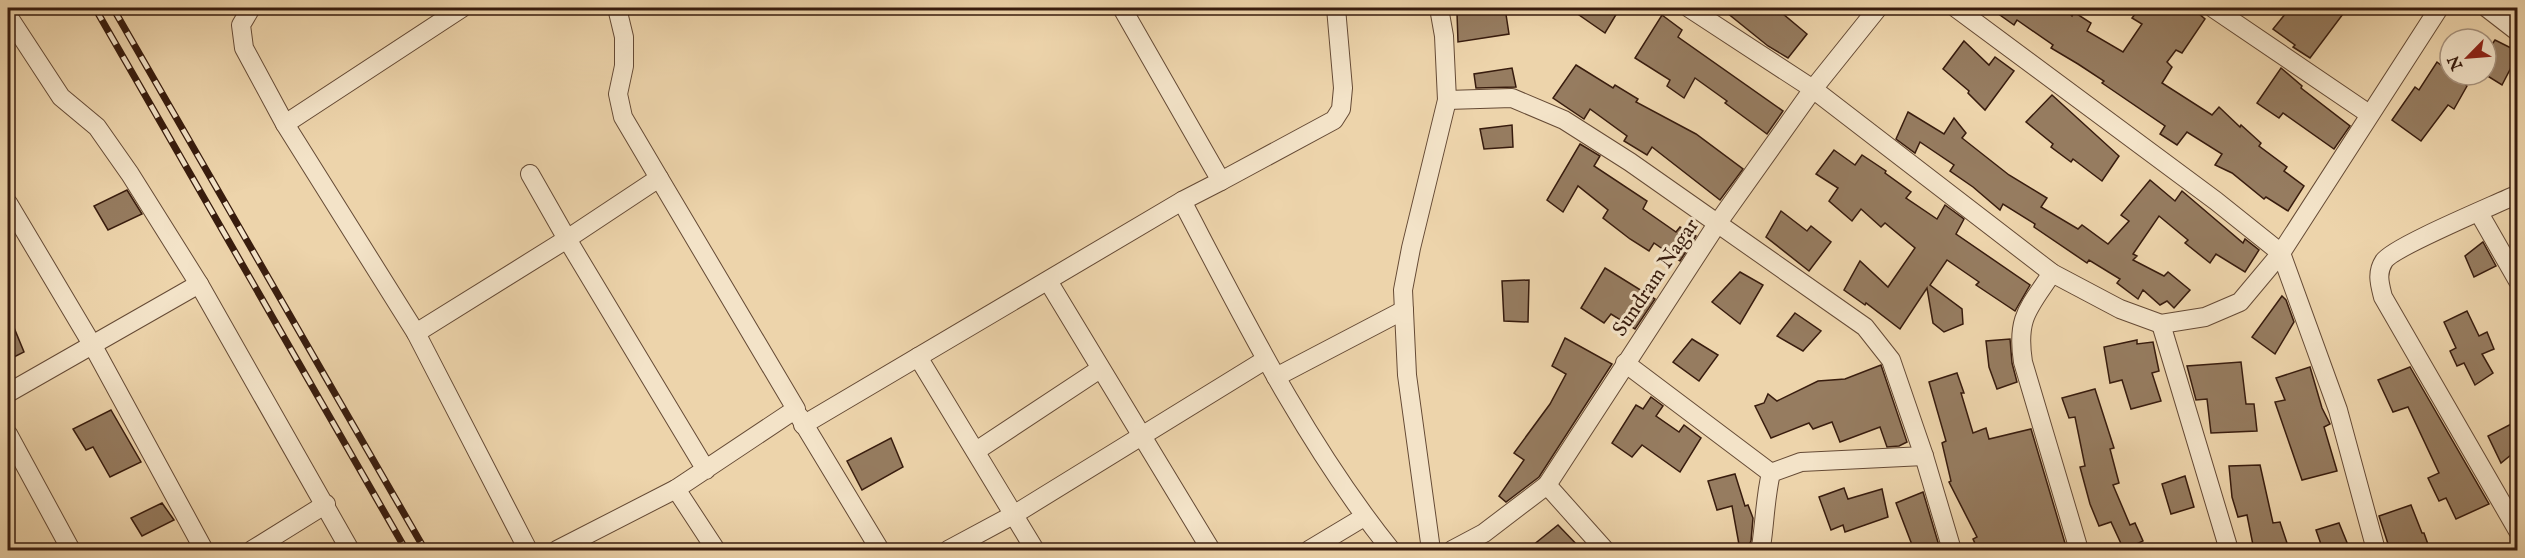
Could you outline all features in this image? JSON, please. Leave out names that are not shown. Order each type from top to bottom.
[{"type":"street","points":[[251,8],[241,25],[244,48],[285,124],[416,333],[528,550]]},
{"type":"street","points":[[285,124],[462,8]]},
{"type":"street","points":[[617,8],[624,37],[624,66],[618,94],[623,117],[880,550]]},
{"type":"street","points":[[1122,8],[1221,181]]},
{"type":"street","points":[[557,550],[676,489],[799,417],[918,357],[1182,201],[1334,120],[1341,109],[1343,88],[1336,8]]},
{"type":"street","points":[[1431,550],[1407,375],[1403,290],[1410,248],[1447,100],[1444,36],[1439,8]]},
{"type":"street","points":[[1689,8],[1813,89],[2052,273],[2120,309],[2161,324],[2205,317],[2240,302],[2281,253],[2439,8]]},
{"type":"street","name":"Sundram Nagar","points":[[1452,550],[1486,542],[1548,486],[1625,363],[1717,224],[1813,89],[1878,8]]},
{"type":"street","points":[[1956,8],[2216,201],[2281,253],[2338,410],[2376,550]]},
{"type":"street","points":[[2213,8],[2369,114]]},
{"type":"street","points":[[2487,8],[2517,32]]},
{"type":"street","points":[[8,16],[61,97],[97,127],[130,174],[199,285],[326,504],[350,550]]},
{"type":"street","points":[[1447,100],[1512,98],[1564,120],[1865,327],[1891,360],[1924,456],[1952,550]]},
{"type":"street","points":[[530,174],[706,470]]},
{"type":"street","points":[[416,333],[567,239],[659,178]]},
{"type":"street","points":[[2517,194],[2404,246],[2384,260],[2378,280],[2383,297],[2517,531]]},
{"type":"street","points":[[1182,201],[1275,377],[1364,517],[1391,550]]},
{"type":"street","points":[[8,203],[93,346],[204,550]]},
{"type":"street","points":[[2479,213],[2517,281]]},
{"type":"street","points":[[2052,273],[2023,318],[2020,342],[2023,362],[2079,550]]},
{"type":"street","points":[[1048,281],[1140,437],[1211,550]]},
{"type":"street","points":[[8,393],[199,285]]},
{"type":"street","points":[[1275,377],[1404,310]]},
{"type":"street","points":[[2161,324],[2229,550]]},
{"type":"street","points":[[918,357],[1035,550]]},
{"type":"street","points":[[948,550],[1014,514],[1265,360]]},
{"type":"street","points":[[1625,363],[1771,473]]},
{"type":"street","points":[[976,452],[1100,369]]},
{"type":"street","points":[[8,434],[70,550]]},
{"type":"street","points":[[1771,473],[1801,462],[1924,456]]},
{"type":"street","points":[[1757,550],[1761,547],[1764,500],[1771,473]]},
{"type":"street","points":[[1548,486],[1605,550]]},
{"type":"street","points":[[676,489],[716,550]]},
{"type":"street","points":[[252,550],[326,504]]},
{"type":"street","points":[[1309,550],[1364,517]]},
{"type":"building","points":[[1484,8],[1505,8],[1509,34],[1458,42],[1457,13]]},
{"type":"building","points":[[1569,8],[1620,8],[1605,33]]},
{"type":"building","points":[[1721,8],[1776,8],[1807,34],[1788,58],[1768,46]]},
{"type":"building","points":[[1990,8],[2064,8],[2072,16],[2074,12],[2091,23],[2087,31],[2123,52],[2142,24],[2132,18],[2140,8],[2192,8],[2205,19],[2182,53],[2176,50],[2167,62],[2172,67],[2162,83],[2212,115],[2219,107],[2261,143],[2259,146],[2287,167],[2284,171],[2304,186],[2288,211],[2266,197],[2264,199],[2232,173],[2215,165],[2222,154],[2187,132],[2177,145],[2160,134],[2165,126],[2102,83],[2104,81],[2051,48],[2053,45],[2017,20],[2014,25]]},
{"type":"building","points":[[2290,8],[2333,8],[2343,14],[2310,58],[2293,47],[2295,45],[2273,29]]},
{"type":"building","points":[[1662,15],[1682,30],[1678,37],[1783,111],[1767,134],[1695,78],[1684,98],[1667,86],[1670,80],[1635,58]]},
{"type":"building","points":[[1964,41],[1989,65],[1995,57],[2014,71],[1985,110],[1968,93],[1969,91],[1943,69]]},
{"type":"building","points":[[2498,42],[2517,51],[2517,56],[2502,85],[2498,82]]},
{"type":"building","points":[[2437,62],[2438,87],[2466,87],[2454,109],[2448,105],[2421,141],[2392,120],[2415,87],[2419,90]]},
{"type":"building","points":[[1576,65],[1613,88],[1615,85],[1638,99],[1636,102],[1696,134],[1743,169],[1720,200],[1652,147],[1647,155],[1624,141],[1627,136],[1590,109],[1584,119],[1553,98]]},
{"type":"building","points":[[1512,68],[1516,87],[1476,88],[1474,74]]},
{"type":"building","points":[[2281,68],[2302,86],[2301,88],[2350,126],[2334,149],[2283,113],[2279,118],[2257,103]]},
{"type":"building","points":[[2052,95],[2119,156],[2102,181],[2073,159],[2071,162],[2051,147],[2053,144],[2026,122]]},
{"type":"building","points":[[1908,112],[1944,134],[1954,118],[1966,133],[1962,138],[2009,175],[2047,198],[2041,207],[2078,229],[2082,225],[2108,244],[2129,221],[2121,215],[2150,180],[2175,201],[2182,191],[2243,243],[2245,239],[2259,250],[2245,272],[2216,254],[2210,263],[2185,243],[2188,240],[2159,216],[2133,254],[2137,256],[2133,260],[2164,276],[2168,272],[2190,290],[2174,308],[2167,301],[2160,305],[2143,290],[2138,299],[2117,283],[2120,279],[2089,260],[2087,263],[2034,227],[2035,224],[2003,204],[2000,210],[1950,171],[1954,165],[1920,142],[1915,153],[1896,139]]},
{"type":"building","points":[[1512,125],[1513,147],[1484,149],[1480,129]]},
{"type":"building","points":[[1580,144],[1600,156],[1594,166],[1647,201],[1643,209],[1676,232],[1680,227],[1696,236],[1680,261],[1654,243],[1649,251],[1630,239],[1603,218],[1608,210],[1578,186],[1563,212],[1547,200]]},
{"type":"building","points":[[1834,150],[1855,165],[1862,155],[1886,171],[1885,173],[1911,192],[1906,198],[1937,219],[1945,205],[1964,219],[1956,234],[2030,285],[2015,311],[1976,285],[1979,282],[1947,260],[1930,285],[1962,309],[1963,324],[1944,332],[1933,323],[1927,288],[1900,329],[1866,303],[1865,305],[1844,290],[1860,261],[1888,287],[1915,248],[1885,223],[1881,227],[1861,209],[1852,221],[1829,201],[1838,188],[1816,174]]},
{"type":"building","points":[[127,190],[142,214],[108,230],[94,206]]},
{"type":"building","points":[[1781,211],[1807,231],[1811,226],[1831,242],[1809,271],[1766,237]]},
{"type":"building","points":[[2483,242],[2496,266],[2474,277],[2465,256]]},
{"type":"building","points":[[1605,268],[1655,299],[1635,329],[1611,314],[1604,323],[1581,308]]},
{"type":"building","points":[[1740,272],[1763,285],[1740,324],[1712,302]]},
{"type":"building","points":[[1529,280],[1528,322],[1504,321],[1502,281]]},
{"type":"building","points":[[2282,296],[2286,300],[2294,322],[2275,354],[2252,337]]},
{"type":"building","points":[[2467,311],[2479,336],[2487,332],[2494,349],[2482,354],[2493,373],[2475,385],[2464,363],[2457,366],[2450,351],[2456,348],[2444,322]]},
{"type":"building","points":[[8,313],[24,352],[8,360]]},
{"type":"building","points":[[1795,313],[1821,331],[1803,351],[1777,336]]},
{"type":"building","points":[[1565,338],[1612,364],[1539,477],[1506,502],[1499,496],[1524,460],[1514,453],[1550,404],[1566,374],[1552,366]]},
{"type":"building","points":[[1692,339],[1718,355],[1699,381],[1673,362]]},
{"type":"building","points":[[2010,339],[2012,363],[2017,382],[1997,389],[1989,367],[1986,341]]},
{"type":"building","points":[[2137,340],[2137,344],[2153,342],[2159,371],[2152,373],[2161,401],[2131,409],[2122,380],[2110,383],[2104,347]]},
{"type":"building","points":[[2241,362],[2246,404],[2254,404],[2257,431],[2211,433],[2207,399],[2196,400],[2187,366]]},
{"type":"building","points":[[1881,365],[1907,442],[1899,446],[1887,447],[1880,427],[1840,442],[1832,422],[1813,429],[1809,423],[1771,438],[1755,406],[1764,403],[1768,394],[1777,401],[1818,381],[1845,379]]},
{"type":"building","points":[[2310,367],[2322,408],[2330,424],[2324,427],[2337,471],[2302,480],[2275,402],[2285,400],[2276,378]]},
{"type":"building","points":[[2410,367],[2489,504],[2456,519],[2446,498],[2439,501],[2428,478],[2439,473],[2408,407],[2393,412],[2378,380]]},
{"type":"building","points":[[1957,373],[1973,433],[1986,428],[1989,439],[2031,429],[2067,550],[1978,550],[1973,539],[1977,537],[1949,482],[1951,481],[1942,443],[1946,441],[1929,382]]},
{"type":"building","points":[[2095,389],[2114,448],[2110,449],[2119,483],[2113,485],[2130,525],[2135,523],[2143,541],[2124,550],[2111,522],[2099,526],[2090,504],[2080,467],[2085,466],[2075,417],[2069,418],[2062,398]]},
{"type":"building","points":[[1651,397],[1663,406],[1656,416],[1679,432],[1684,425],[1701,438],[1680,472],[1642,445],[1632,457],[1612,443],[1636,405],[1643,409]]},
{"type":"building","points":[[111,410],[141,462],[110,477],[93,447],[86,450],[73,429]]},
{"type":"building","points":[[2517,421],[2517,450],[2501,463],[2488,436]]},
{"type":"building","points":[[891,438],[903,467],[862,490],[847,461]]},
{"type":"building","points":[[2260,465],[2273,523],[2280,522],[2288,546],[2281,548],[2282,550],[2254,550],[2247,515],[2238,517],[2232,497],[2229,466]]},
{"type":"building","points":[[1735,474],[1745,506],[1748,505],[1753,518],[1751,541],[1746,550],[1740,550],[1732,506],[1717,510],[1708,481]]},
{"type":"building","points":[[2185,476],[2194,507],[2171,514],[2162,484]]},
{"type":"building","points":[[1844,488],[1848,499],[1882,489],[1888,517],[1845,532],[1843,525],[1831,530],[1819,497]]},
{"type":"building","points":[[1923,492],[1940,549],[1914,550],[1896,503]]},
{"type":"building","points":[[162,503],[174,520],[142,536],[131,518]]},
{"type":"building","points":[[2411,505],[2430,550],[2390,550],[2379,516]]},
{"type":"building","points":[[2339,523],[2350,550],[2323,550],[2316,530]]},
{"type":"building","points":[[1558,525],[1582,550],[1527,550]]},
{"type":"railway","points":[[95,8],[406,550]]},
{"type":"railway","points":[[113,8],[425,550]]}]
